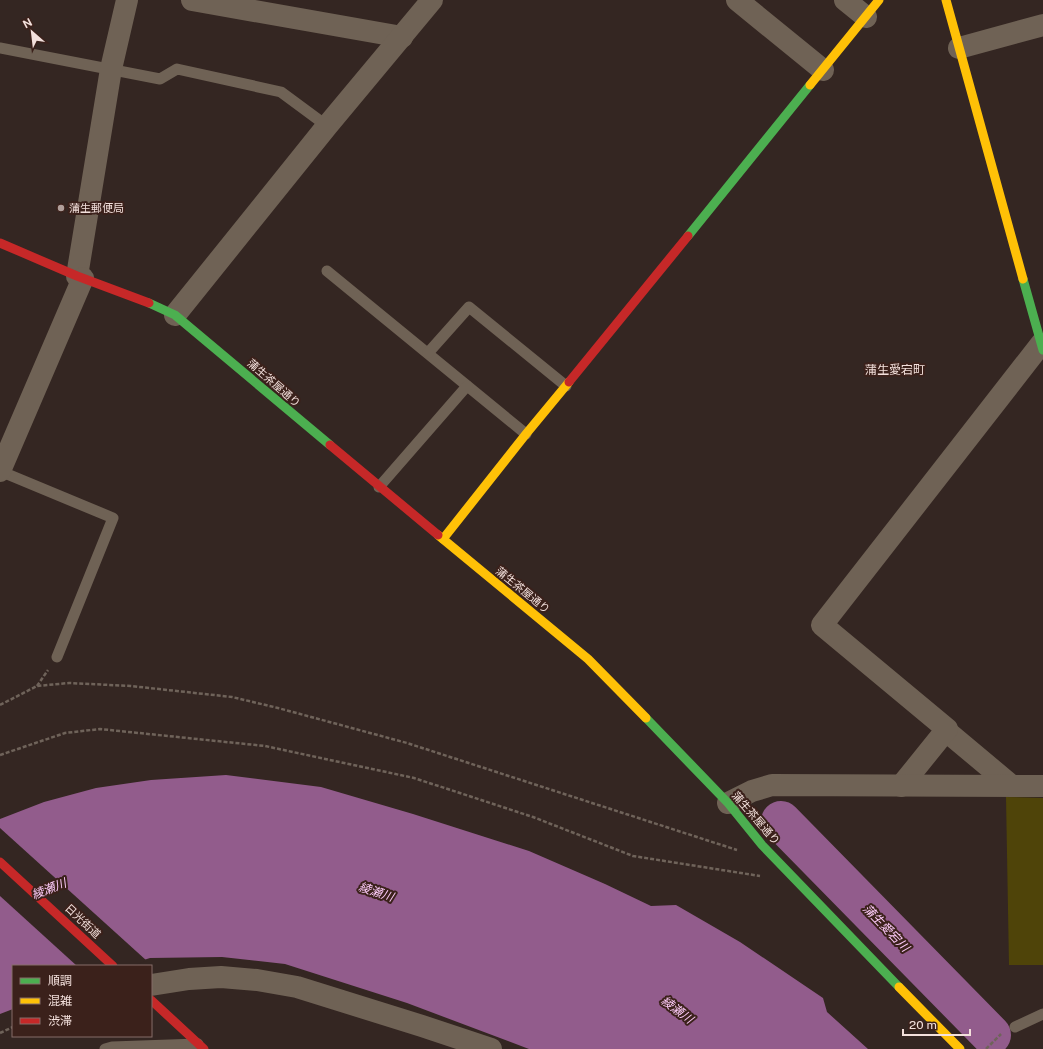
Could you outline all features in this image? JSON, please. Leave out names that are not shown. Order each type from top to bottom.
[{"type":"street","points":[[0,471],[80,277],[111,69],[127,0]]},
{"type":"street","points":[[192,0],[402,37]]},
{"type":"street","points":[[175,315],[327,126],[432,0]]},
{"type":"street","points":[[737,0],[823,70]]},
{"type":"street","points":[[443,539],[526,434],[872,8],[845,0]]},
{"type":"street","points":[[946,0],[1042,347],[822,625],[947,729],[945,730],[1012,786]]},
{"type":"street","points":[[959,48],[1043,25]]},
{"type":"street","name":"蒲生茶屋通り","points":[[0,243],[80,277],[147,302],[175,315],[305,425],[588,659],[728,803],[762,845],[960,1049]]},
{"type":"street","points":[[901,786],[945,730]]},
{"type":"street","points":[[728,803],[752,791],[772,785],[1043,786]]},
{"type":"street","name":"日光街道","points":[[0,862],[113,965]]},
{"type":"street","points":[[152,985],[189,979],[221,977],[256,980],[297,987],[490,1049]]},
{"type":"street","points":[[152,1001],[202,1047]]},
{"type":"lane","points":[[0,48],[160,79],[177,69],[281,92],[327,126]]},
{"type":"lane","points":[[327,271],[428,352],[526,434]]},
{"type":"lane","points":[[428,352],[469,307],[566,386]]},
{"type":"lane","points":[[379,486],[467,386]]},
{"type":"lane","points":[[0,471],[113,518],[57,657]]},
{"type":"lane","points":[[1015,1027],[1043,1014]]},
{"type":"lane","points":[[105,1049],[112,1047],[202,1047]]},
{"type":"path","points":[[0,705],[37,686],[69,683],[130,686],[232,697],[407,743],[739,851]]},
{"type":"path","points":[[0,755],[65,733],[100,729],[264,746],[414,778],[533,817],[633,856],[761,876]]},
{"type":"path","points":[[0,1033],[12,1027]]},
{"type":"shaded area","points":[[1006,797],[1043,798],[1043,965],[1009,965]]},
{"type":"water","name":"綾瀬川","points":[[226,775],[321,787],[413,814],[529,851],[651,906],[676,905],[740,942],[823,998],[827,1012],[868,1049],[529,1049],[407,1003],[285,964],[222,957],[150,958],[128,965],[12,965],[12,1009],[0,1014],[0,819],[44,802],[96,788],[151,780]]},
{"type":"pier","points":[[0,828],[147,961],[134,965],[76,965],[0,896]]},
{"type":"waterway","name":"蒲生愛宕川","points":[[781,821],[991,1035]]},
{"type":"traffic: fast","points":[[688,236],[810,85]]},
{"type":"traffic: fast","points":[[1023,279],[1043,350]]},
{"type":"traffic: fast","points":[[149,303],[175,315],[330,445]]},
{"type":"traffic: fast","points":[[646,718],[728,803],[762,845],[899,987]]},
{"type":"traffic: slow","points":[[810,85],[879,0]]},
{"type":"traffic: slow","points":[[946,0],[1023,279]]},
{"type":"traffic: slow","points":[[443,539],[569,382]]},
{"type":"traffic: slow","points":[[438,535],[588,659],[646,718]]},
{"type":"traffic: slow","points":[[899,987],[960,1049]]},
{"type":"traffic: jam","points":[[569,382],[688,236]]},
{"type":"traffic: jam","points":[[0,243],[77,276],[149,303]]},
{"type":"traffic: jam","points":[[330,445],[438,535]]},
{"type":"traffic: jam","points":[[0,862],[112,965]]},
{"type":"traffic: jam","points":[[152,1001],[204,1049]]},
{"type":"place","name":"蒲生郵便局","points":[[61,208]]},
{"type":"district","name":"蒲生愛宕町","points":[[895,370]]}]
